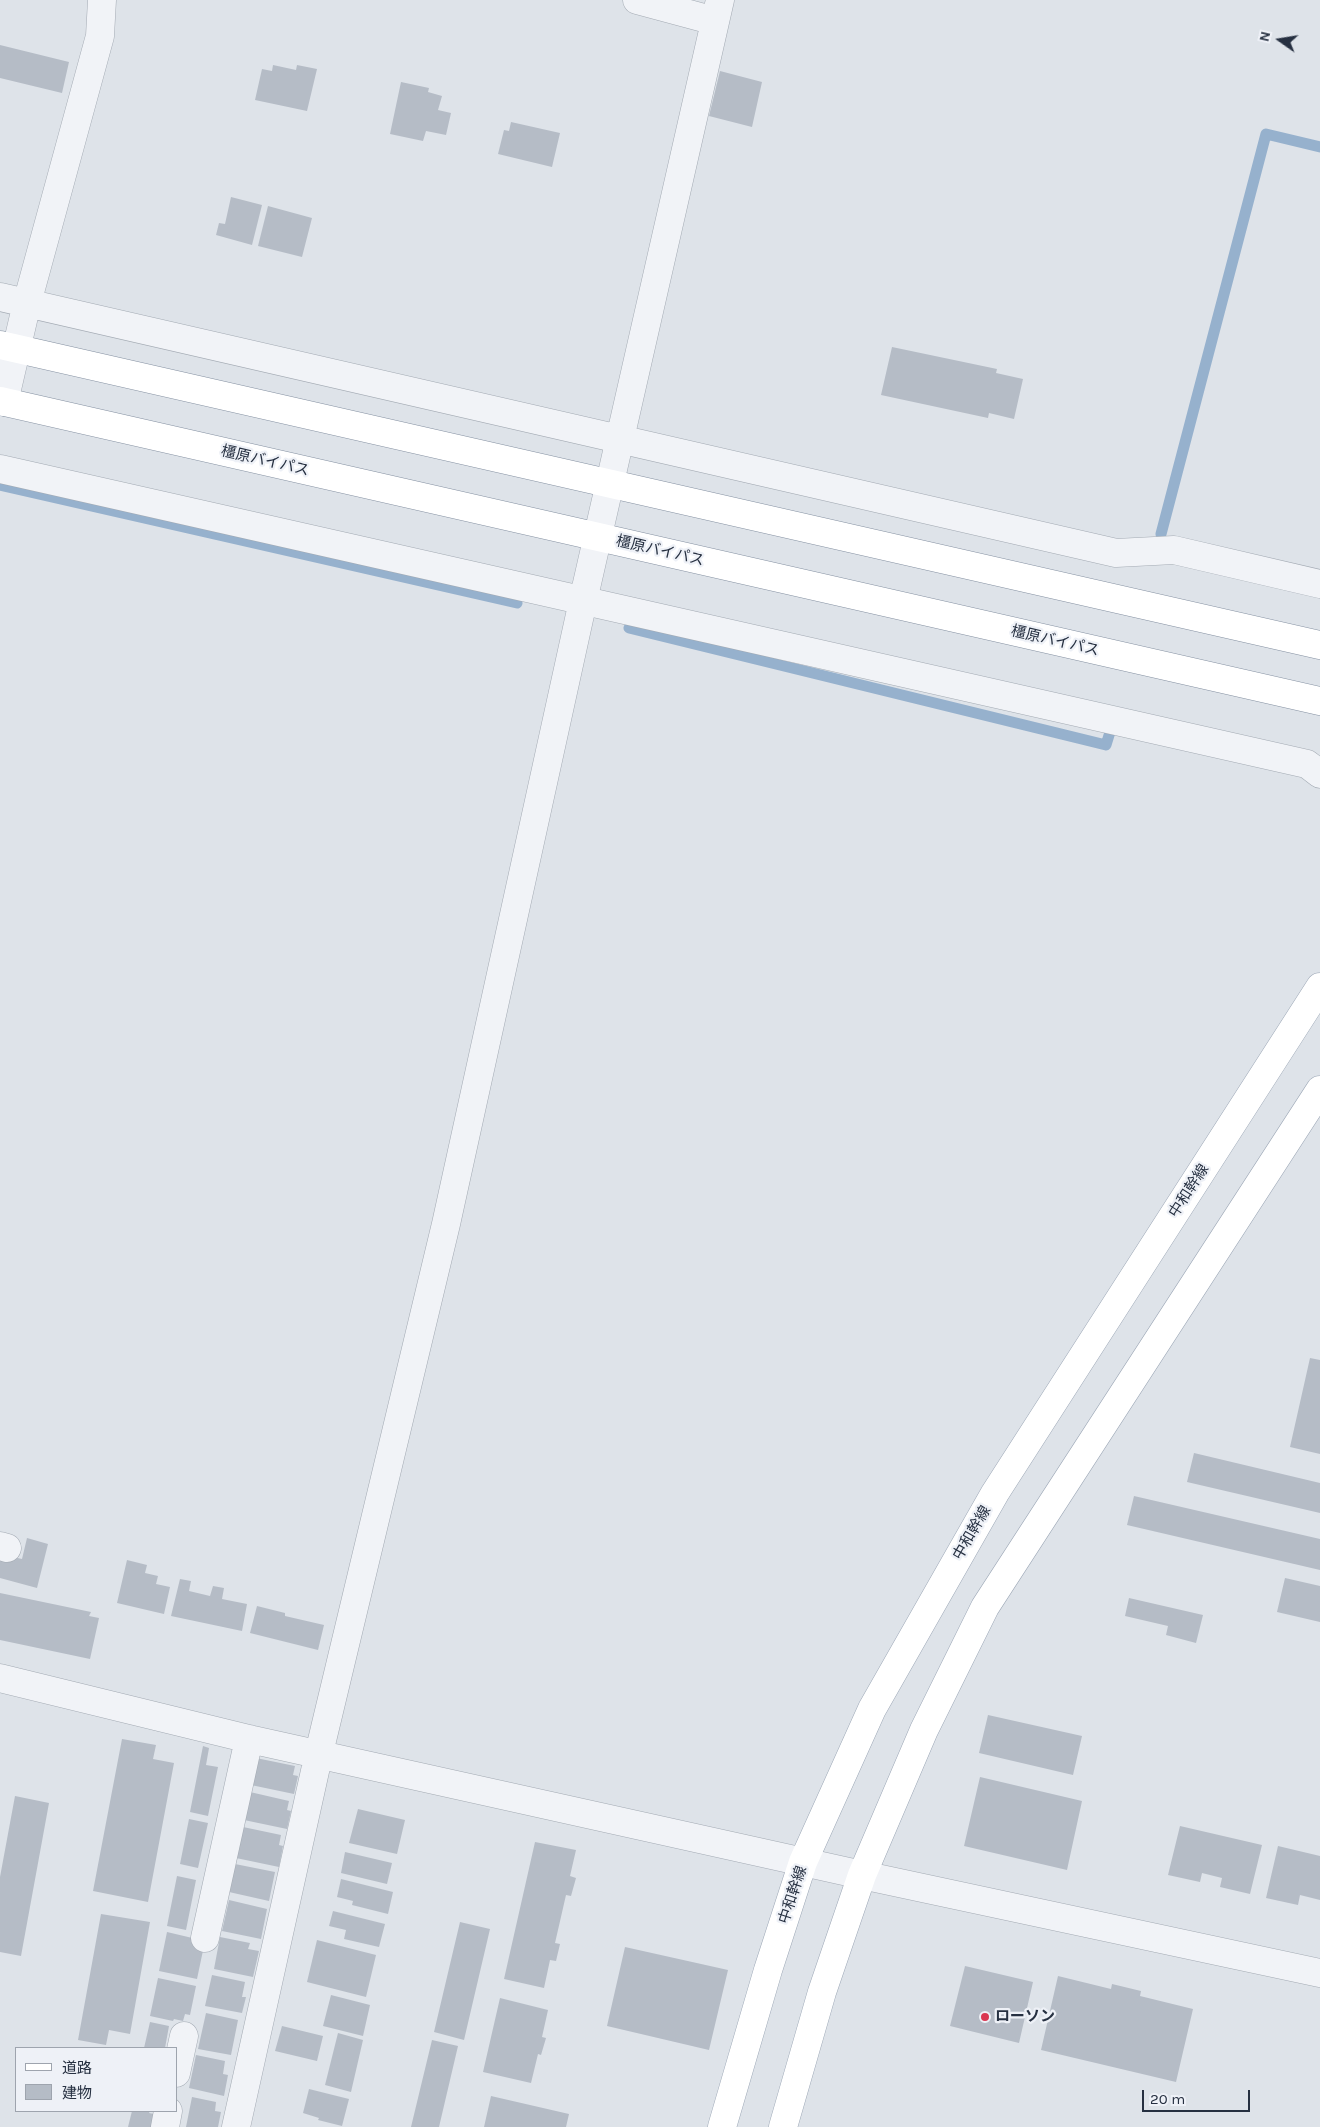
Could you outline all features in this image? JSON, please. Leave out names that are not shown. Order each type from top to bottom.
[{"type":"main road","points":[[8,347],[1320,645]]},
{"type":"main road","name":"橿原バイパス","points":[[2,402],[1320,701]]},
{"type":"main road","name":"中和幹線","points":[[722,2127],[768,1970],[803,1862],[872,1710],[995,1493],[1320,987]]},
{"type":"main road","points":[[783,2127],[822,1992],[862,1875],[924,1730],[985,1608],[1320,1090]]},
{"type":"street","points":[[2,402],[8,347],[28,303],[100,36],[102,0]]},
{"type":"street","points":[[236,2127],[319,1753],[446,1224],[583,601],[718,11],[637,0]]},
{"type":"street","points":[[0,297],[1116,553],[1174,550],[1320,584]]},
{"type":"street","points":[[0,468],[1307,764],[1320,774]]},
{"type":"street","points":[[0,1678],[249,1739],[862,1875],[1320,1973]]},
{"type":"street","points":[[205,1938],[249,1739]]},
{"type":"street","points":[[178,2064],[184,2036]]},
{"type":"street","points":[[165,2127],[168,2112]]},
{"type":"building","points":[[0,45],[69,62],[62,93],[0,78]]},
{"type":"building","points":[[273,65],[296,70],[297,65],[317,69],[307,111],[255,100],[262,69],[272,71]]},
{"type":"building","points":[[720,71],[762,82],[752,127],[709,116]]},
{"type":"building","points":[[401,82],[429,88],[428,92],[442,96],[438,110],[451,113],[446,135],[426,131],[423,141],[390,134]]},
{"type":"building","points":[[511,122],[560,133],[552,167],[498,154],[504,130],[509,131]]},
{"type":"building","points":[[231,197],[262,205],[252,245],[216,235],[219,223],[225,224]]},
{"type":"building","points":[[268,206],[312,218],[302,257],[258,246]]},
{"type":"building","points":[[892,347],[997,369],[996,373],[1023,379],[1014,419],[989,413],[988,418],[881,395]]},
{"type":"building","points":[[1310,1358],[1320,1360],[1320,1454],[1290,1447]]},
{"type":"building","points":[[1194,1453],[1320,1483],[1320,1513],[1187,1482]]},
{"type":"building","points":[[1134,1496],[1320,1539],[1320,1570],[1127,1525]]},
{"type":"building","points":[[27,1538],[48,1544],[37,1588],[0,1578],[0,1554],[22,1559]]},
{"type":"building","points":[[127,1560],[147,1565],[145,1573],[158,1576],[156,1584],[170,1587],[164,1614],[117,1603]]},
{"type":"building","points":[[1285,1578],[1320,1586],[1320,1622],[1277,1612]]},
{"type":"building","points":[[180,1579],[191,1581],[189,1591],[210,1596],[213,1586],[224,1588],[222,1599],[247,1604],[242,1631],[171,1616]]},
{"type":"building","points":[[0,1593],[91,1612],[89,1616],[99,1618],[90,1659],[0,1640]]},
{"type":"building","points":[[1129,1598],[1203,1615],[1196,1643],[1166,1635],[1168,1626],[1125,1616]]},
{"type":"building","points":[[257,1606],[285,1613],[285,1616],[324,1625],[318,1650],[250,1633]]},
{"type":"building","points":[[988,1715],[1082,1736],[1073,1775],[979,1753]]},
{"type":"building","points":[[122,1739],[156,1745],[153,1759],[174,1763],[148,1902],[93,1891]]},
{"type":"building","points":[[203,1746],[209,1748],[206,1765],[218,1767],[208,1816],[190,1812]]},
{"type":"building","points":[[256,1758],[295,1766],[293,1775],[298,1776],[294,1794],[251,1785]]},
{"type":"building","points":[[980,1777],[1082,1801],[1067,1870],[964,1846]]},
{"type":"building","points":[[250,1792],[289,1801],[287,1810],[291,1811],[287,1829],[244,1820]]},
{"type":"building","points":[[15,1796],[49,1803],[21,1956],[0,1952],[0,1877]]},
{"type":"building","points":[[358,1809],[405,1820],[397,1854],[349,1843]]},
{"type":"building","points":[[189,1819],[208,1823],[198,1868],[180,1864]]},
{"type":"building","points":[[1180,1826],[1262,1845],[1250,1894],[1220,1887],[1222,1878],[1202,1873],[1200,1882],[1168,1875]]},
{"type":"building","points":[[243,1827],[281,1835],[279,1845],[283,1846],[279,1867],[236,1858]]},
{"type":"building","points":[[535,1842],[576,1850],[570,1876],[576,1878],[571,1896],[566,1895],[555,1943],[560,1944],[556,1961],[550,1960],[544,1988],[504,1979]]},
{"type":"building","points":[[1278,1846],[1320,1856],[1320,1900],[1300,1895],[1298,1905],[1266,1898]]},
{"type":"building","points":[[345,1852],[392,1863],[387,1884],[341,1873]]},
{"type":"building","points":[[235,1864],[275,1872],[269,1901],[229,1892]]},
{"type":"building","points":[[177,1876],[196,1880],[186,1930],[167,1926]]},
{"type":"building","points":[[341,1879],[393,1892],[388,1914],[352,1905],[353,1901],[337,1897]]},
{"type":"building","points":[[229,1900],[267,1909],[261,1939],[222,1931]]},
{"type":"building","points":[[333,1911],[385,1924],[379,1947],[344,1939],[346,1930],[329,1926]]},
{"type":"building","points":[[101,1914],[150,1922],[130,2034],[109,2030],[106,2045],[78,2040]]},
{"type":"building","points":[[460,1922],[490,1929],[464,2040],[434,2032]]},
{"type":"building","points":[[167,1932],[205,1941],[197,1979],[159,1971]]},
{"type":"building","points":[[220,1937],[250,1943],[248,1949],[259,1951],[253,1977],[214,1969]]},
{"type":"building","points":[[317,1940],[376,1955],[366,1997],[307,1982]]},
{"type":"building","points":[[625,1947],[728,1970],[709,2050],[607,2026]]},
{"type":"building","points":[[965,1966],[1033,1982],[1019,2043],[950,2026]]},
{"type":"building","points":[[212,1975],[245,1982],[242,1997],[246,1997],[242,2013],[205,2006]]},
{"type":"building","points":[[1058,1976],[1111,1989],[1112,1984],[1141,1991],[1140,1996],[1193,2009],[1176,2082],[1041,2050]]},
{"type":"building","points":[[158,1978],[196,1986],[190,2015],[185,2014],[183,2021],[150,2016]]},
{"type":"building","points":[[331,1995],[370,2005],[363,2036],[323,2026]]},
{"type":"building","points":[[500,1998],[548,2010],[542,2037],[546,2038],[541,2055],[538,2054],[531,2083],[483,2072]]},
{"type":"building","points":[[206,2013],[238,2020],[231,2055],[198,2049]]},
{"type":"building","points":[[150,2022],[169,2026],[165,2047],[144,2047]]},
{"type":"building","points":[[282,2026],[323,2036],[317,2061],[275,2051]]},
{"type":"building","points":[[338,2033],[363,2040],[351,2092],[325,2085]]},
{"type":"building","points":[[432,2040],[458,2046],[439,2127],[411,2127]]},
{"type":"building","points":[[196,2055],[225,2061],[223,2074],[228,2075],[224,2096],[189,2088]]},
{"type":"building","points":[[309,2089],[349,2099],[342,2126],[318,2120],[319,2118],[303,2113]]},
{"type":"building","points":[[491,2096],[569,2114],[566,2127],[484,2127]]},
{"type":"building","points":[[192,2097],[216,2102],[215,2111],[221,2112],[218,2127],[186,2127]]},
{"type":"building","points":[[132,2112],[150,2112],[154,2114],[151,2127],[128,2127]]},
{"type":"waterway","points":[[1161,534],[1266,134],[1320,147]]},
{"type":"waterway","points":[[0,485],[517,603]]},
{"type":"waterway","points":[[629,628],[1106,745],[1110,732]]},
{"type":"place","name":"ローソン","points":[[985,2017]]}]
